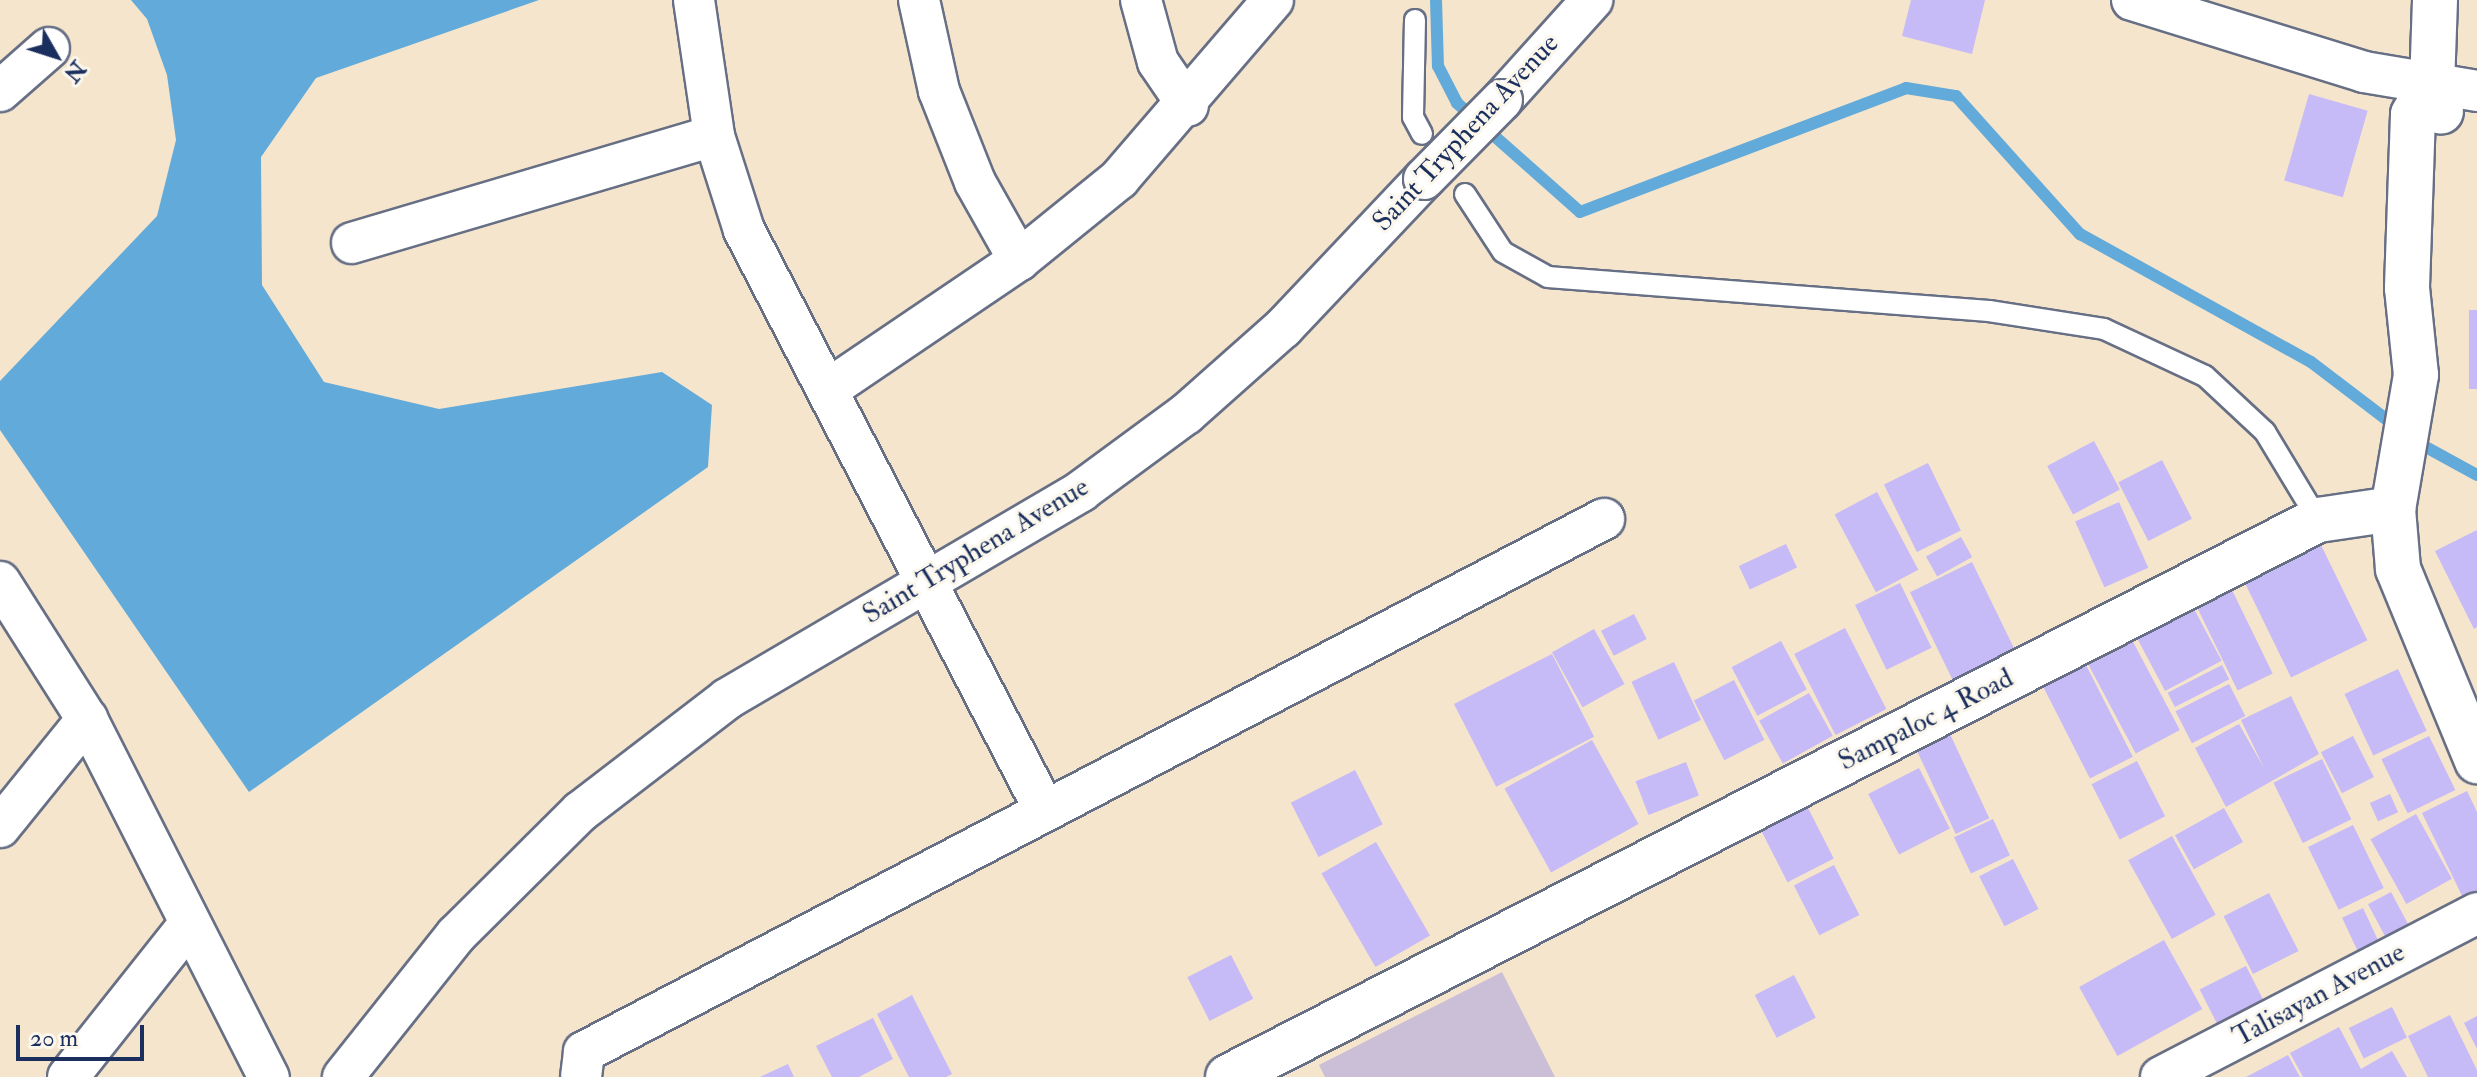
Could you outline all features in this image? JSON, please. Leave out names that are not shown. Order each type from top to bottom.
[{"type":"street","points":[[694,0],[714,136],[744,230],[830,388],[1043,807]]},
{"type":"street","points":[[919,0],[939,91],[975,182],[1019,260]]},
{"type":"street","points":[[1141,0],[1158,62],[1188,106]]},
{"type":"street","points":[[830,388],[1019,260],[1119,179],[1188,106],[1273,0]]},
{"type":"street","points":[[2132,0],[2364,72],[2477,91]]},
{"type":"street","points":[[2435,0],[2432,84],[2413,115],[2407,288],[2416,363],[2394,497],[2398,569],[2477,761]]},
{"type":"street","name":"Saint Tryphena Avenue","points":[[343,1077],[456,935],[580,812],[727,699],[1081,491],[1186,414],[1283,328],[1502,100],[1584,2]]},
{"type":"street","points":[[0,91],[49,48]]},
{"type":"street","points":[[352,243],[714,136]]},
{"type":"street","name":"Sampaloc 4 Road","points":[[1228,1077],[2318,520],[2394,497]]},
{"type":"street","points":[[581,1077],[584,1052],[1043,807],[1604,519]]},
{"type":"street","points":[[0,582],[87,719],[269,1077]]},
{"type":"street","points":[[0,827],[87,719]]},
{"type":"street","name":"Talisayan Avenue","points":[[2161,1077],[2477,913]]},
{"type":"street","points":[[68,1077],[190,923]]},
{"type":"lane","points":[[1415,20],[1413,117],[1422,134]]},
{"type":"lane","points":[[1465,194],[1503,252],[1548,277],[1989,311],[2104,329],[2205,376],[2265,432],[2318,520]]},
{"type":"shaded area","points":[[1502,972],[1555,1077],[1325,1077],[1319,1065]]},
{"type":"water","points":[[131,0],[539,0],[316,78],[261,157],[262,285],[324,382],[439,409],[662,372],[712,405],[708,467],[249,792],[0,430],[0,381],[157,216],[176,140],[167,75],[147,19]]},
{"type":"building","points":[[1911,0],[1985,0],[1972,54],[1902,36]]},
{"type":"building","points":[[2309,94],[2368,111],[2343,197],[2284,181]]},
{"type":"building","points":[[2469,310],[2477,310],[2477,389],[2469,389]]},
{"type":"building","points":[[2094,441],[2120,490],[2073,514],[2047,466]]},
{"type":"building","points":[[2162,460],[2192,519],[2148,541],[2118,482]]},
{"type":"building","points":[[1928,463],[1961,530],[1917,552],[1884,484]]},
{"type":"building","points":[[1877,492],[1918,570],[1876,592],[1835,515]]},
{"type":"building","points":[[2119,502],[2148,568],[2104,587],[2075,522]]},
{"type":"building","points":[[2477,530],[2477,627],[2474,629],[2435,551]]},
{"type":"building","points":[[1961,537],[1972,557],[1937,577],[1926,556]]},
{"type":"building","points":[[1786,544],[1797,568],[1750,590],[1739,566]]},
{"type":"building","points":[[2321,545],[2367,640],[2291,678],[2245,582]]},
{"type":"building","points":[[1972,562],[2015,649],[1953,679],[1910,592]]},
{"type":"building","points":[[1900,583],[1932,648],[1887,670],[1855,605]]},
{"type":"building","points":[[2231,588],[2273,673],[2238,690],[2196,605]]},
{"type":"building","points":[[2193,607],[2222,661],[2165,691],[2136,637]]},
{"type":"building","points":[[1634,614],[1647,639],[1614,656],[1601,631]]},
{"type":"building","points":[[1845,628],[1886,709],[1836,735],[1794,654]]},
{"type":"building","points":[[1594,629],[1625,684],[1583,707],[1552,652]]},
{"type":"building","points":[[2132,640],[2180,730],[2136,754],[2088,663]]},
{"type":"building","points":[[1781,641],[1807,690],[1757,716],[1732,667]]},
{"type":"building","points":[[1552,654],[1594,737],[1496,787],[1454,704]]},
{"type":"building","points":[[1674,662],[1701,720],[1658,740],[1631,682]]},
{"type":"building","points":[[2086,665],[2133,757],[2090,779],[2043,687]]},
{"type":"building","points":[[2222,665],[2229,679],[2175,707],[2168,693]]},
{"type":"building","points":[[2398,669],[2427,731],[2373,756],[2345,694]]},
{"type":"building","points":[[1734,680],[1764,740],[1724,760],[1694,700]]},
{"type":"building","points":[[2229,684],[2245,716],[2192,743],[2176,711]]},
{"type":"building","points":[[1809,693],[1833,736],[1783,763],[1759,721]]},
{"type":"building","points":[[2291,696],[2319,754],[2226,807],[2195,748],[2239,724],[2264,768],[2241,720]]},
{"type":"building","points":[[1950,734],[1989,818],[1956,834],[1916,750]]},
{"type":"building","points":[[2353,736],[2374,777],[2342,793],[2321,752]]},
{"type":"building","points":[[2429,736],[2455,790],[2408,813],[2381,759]]},
{"type":"building","points":[[1592,740],[1639,824],[1551,872],[1505,788]]},
{"type":"building","points":[[2322,759],[2351,819],[2303,843],[2273,783]]},
{"type":"building","points":[[2137,761],[2165,816],[2120,839],[2092,784]]},
{"type":"building","points":[[1686,762],[1699,796],[1648,815],[1636,781]]},
{"type":"building","points":[[1919,768],[1950,829],[1899,854],[1868,794]]},
{"type":"building","points":[[1355,770],[1383,824],[1319,857],[1291,803]]},
{"type":"building","points":[[2467,791],[2477,812],[2477,898],[2466,904],[2422,813]]},
{"type":"building","points":[[2390,794],[2398,812],[2378,821],[2370,803]]},
{"type":"building","points":[[1807,806],[1834,859],[1787,882],[1761,830]]},
{"type":"building","points":[[2224,808],[2243,842],[2194,869],[2175,835]]},
{"type":"building","points":[[2416,814],[2452,879],[2406,904],[2371,839]]},
{"type":"building","points":[[1993,819],[2010,855],[1971,873],[1954,837]]},
{"type":"building","points":[[2353,825],[2384,888],[2339,910],[2308,847]]},
{"type":"building","points":[[2172,836],[2216,915],[2172,939],[2128,860]]},
{"type":"building","points":[[1376,842],[1430,936],[1375,967],[1321,873]]},
{"type":"building","points":[[2013,859],[2038,909],[2005,926],[1979,876]]},
{"type":"building","points":[[1834,865],[1859,915],[1819,935],[1794,885]]},
{"type":"building","points":[[2391,892],[2413,933],[2390,946],[2368,904]]},
{"type":"building","points":[[2269,893],[2299,951],[2253,974],[2224,916]]},
{"type":"building","points":[[2363,908],[2380,945],[2359,955],[2342,918]]},
{"type":"building","points":[[2164,940],[2202,1009],[2117,1056],[2079,987]]},
{"type":"building","points":[[1231,955],[1253,999],[1210,1021],[1187,977]]},
{"type":"building","points":[[2246,966],[2267,1007],[2221,1031],[2200,990]]},
{"type":"building","points":[[1794,975],[1816,1018],[1777,1038],[1755,995]]},
{"type":"building","points":[[912,995],[952,1074],[946,1077],[909,1077],[877,1014]]},
{"type":"building","points":[[2392,1007],[2407,1038],[2364,1059],[2349,1028]]},
{"type":"building","points":[[2450,1015],[2477,1070],[2477,1077],[2428,1077],[2408,1036]]},
{"type":"building","points":[[2477,1016],[2477,1049],[2464,1023]]},
{"type":"building","points":[[873,1018],[893,1059],[859,1077],[832,1077],[816,1046]]},
{"type":"building","points":[[2339,1027],[2361,1069],[2392,1051],[2407,1077],[2303,1077],[2290,1053]]},
{"type":"building","points":[[2288,1055],[2300,1077],[2246,1077]]},
{"type":"building","points":[[788,1064],[794,1077],[760,1077]]},
{"type":"waterway","points":[[1436,0],[1438,66],[1457,103],[1580,212],[1906,88],[1956,96],[2080,234],[2311,362],[2399,429]]},
{"type":"waterway","points":[[2413,440],[2477,475]]}]
